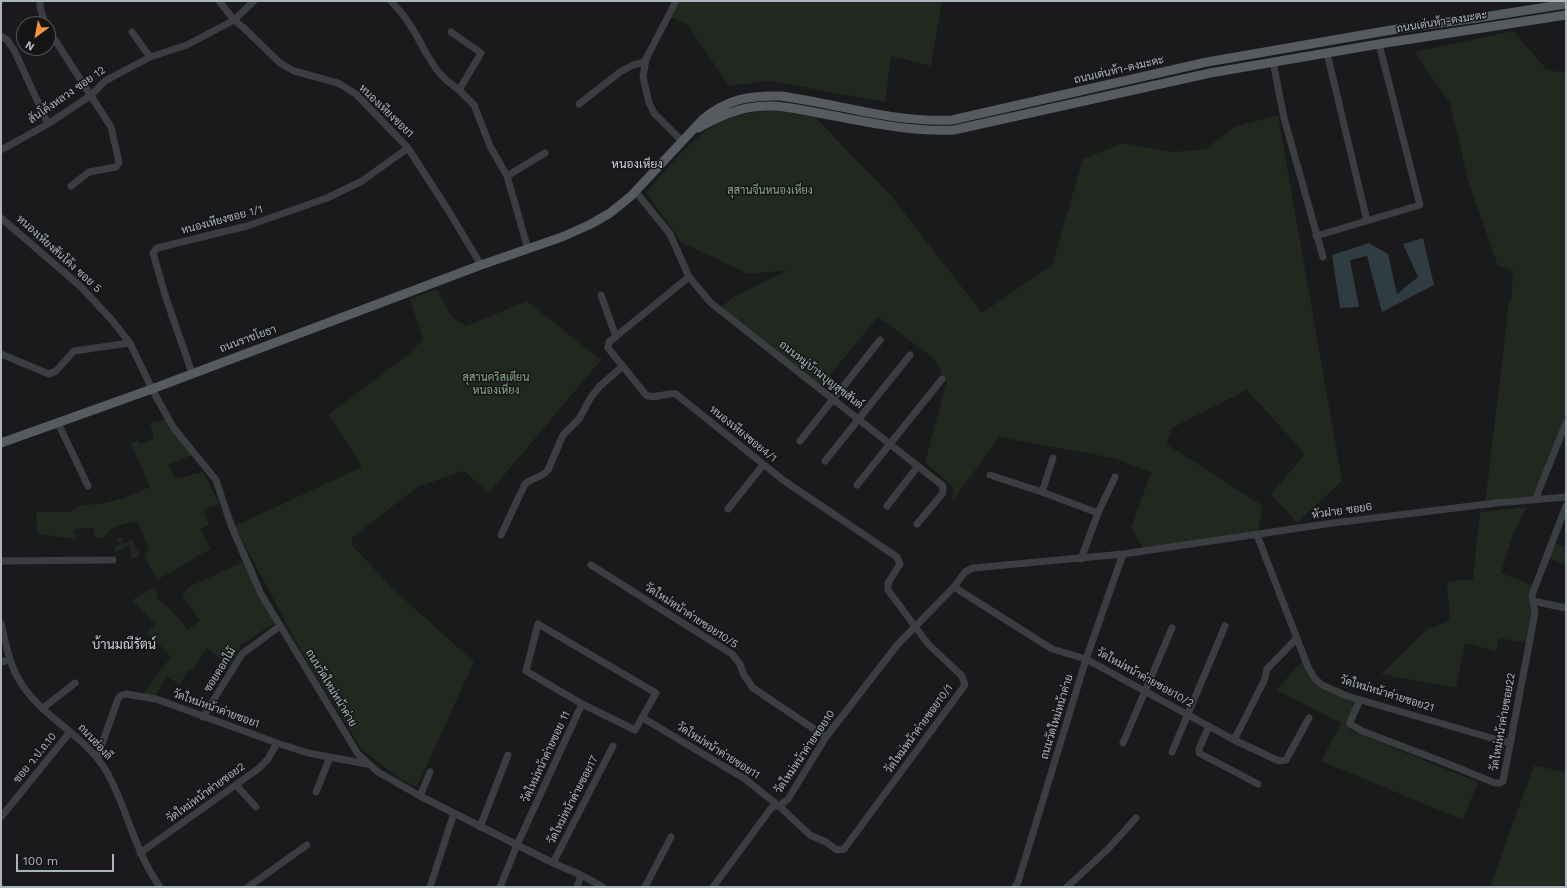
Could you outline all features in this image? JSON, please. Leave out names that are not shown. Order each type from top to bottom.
[{"type":"main road","name":"ถนนเด่นห้า-ดงมะดะ","points":[[504,257],[562,237],[591,224],[610,212],[636,192],[703,119],[715,109],[728,102],[745,97],[766,95],[781,96],[898,118],[930,121],[952,120],[1207,62],[1397,29],[1566,4]]},
{"type":"main road","name":"ถนนเด่นห้า-ดงมะดะ","points":[[690,133],[719,116],[730,112],[766,106],[780,107],[896,128],[930,131],[954,130],[1210,73],[1316,54],[1566,15]]},
{"type":"main road","points":[[1314,43],[1316,54]]},
{"type":"main road","points":[[780,107],[781,96]]},
{"type":"main road","name":"ถนนราชโยธา","points":[[1,443],[152,389],[504,257]]},
{"type":"street","points":[[40,1],[43,16]]},
{"type":"street","name":"หนองเหียงซอย1","points":[[219,1],[234,20],[280,63],[294,71],[338,83],[356,94],[408,148],[481,265]]},
{"type":"street","name":"สันโค้งหลวง ซอย 12","points":[[1,150],[48,124],[90,96],[105,81],[150,58],[187,44],[234,20],[254,1]]},
{"type":"street","points":[[391,1],[414,30],[436,69],[474,105],[490,146],[506,176],[528,249]]},
{"type":"street","points":[[676,1],[645,62],[643,77],[649,103],[654,113],[682,141]]},
{"type":"street","points":[[132,32],[150,58]]},
{"type":"street","points":[[451,32],[481,53],[459,90]]},
{"type":"street","points":[[1,36],[7,40],[14,50],[48,124]]},
{"type":"street","points":[[56,42],[110,127],[119,162],[116,167],[89,172],[71,186]]},
{"type":"street","points":[[1316,236],[1420,205],[1379,44]]},
{"type":"street","points":[[1327,53],[1367,221]]},
{"type":"street","points":[[579,104],[620,72],[632,65],[645,62]]},
{"type":"street","points":[[1273,62],[1284,118],[1323,257]]},
{"type":"street","name":"หนองเหียงซอย 1/1","points":[[192,373],[153,253],[157,248],[247,226],[327,198],[362,181],[408,148]]},
{"type":"street","points":[[506,176],[545,153]]},
{"type":"street","name":"ถนนหมู่บ้านบุญสุขสันต์","points":[[636,192],[670,234],[689,277],[711,303],[943,486],[943,492],[917,524]]},
{"type":"street","name":"หนองเหียงสันโค้ง ซอย 5","points":[[1,218],[80,286],[111,319],[130,343],[152,389]]},
{"type":"street","points":[[601,295],[616,337],[689,277]]},
{"type":"street","name":"หนองเหียงซอย4/1","points":[[616,337],[609,342],[608,348],[646,396],[652,398],[669,393],[676,394],[783,480],[897,557],[900,564],[888,583],[888,590],[915,626]]},
{"type":"street","points":[[800,441],[880,340]]},
{"type":"street","points":[[1,354],[49,374],[56,371],[74,352],[130,343]]},
{"type":"street","points":[[825,462],[910,355]]},
{"type":"street","points":[[501,535],[525,484],[530,479],[545,475],[562,435],[579,419],[591,397],[600,386],[623,366]]},
{"type":"street","points":[[857,485],[942,379]]},
{"type":"street","name":"ถนนวัดใหม่หน้าค่าย","points":[[152,389],[173,427],[216,480],[231,525],[261,594],[358,754],[367,764],[420,796],[603,887]]},
{"type":"street","points":[[58,423],[88,486]]},
{"type":"street","points":[[1535,500],[1566,425]]},
{"type":"street","points":[[1042,492],[1053,458]]},
{"type":"street","points":[[728,509],[764,465]]},
{"type":"street","points":[[887,506],[918,466]]},
{"type":"street","points":[[990,475],[1042,492],[1098,513]]},
{"type":"street","points":[[1080,559],[1098,513],[1115,477]]},
{"type":"street","name":"หัวฝาย ซอย6","points":[[954,587],[965,572],[973,568],[1122,554],[1333,523],[1566,497]]},
{"type":"street","name":"วัดใหม่หน้าค่ายซอย22","points":[[1360,700],[1350,724],[1362,731],[1495,783],[1500,783],[1504,779],[1535,613],[1532,595],[1566,506]]},
{"type":"street","name":"วัดใหม่หน้าค่ายซอย21","points":[[1257,535],[1314,680],[1347,696],[1503,741],[1511,741]]},
{"type":"street","name":"ถนนวัดใหม่หน้าค่าย","points":[[1015,887],[1086,659],[1122,554]]},
{"type":"street","points":[[1,561],[113,560]]},
{"type":"street","name":"วัดใหม่หน้าค่ายซอย10/5","points":[[591,565],[732,654],[740,664],[744,675],[753,688],[826,737]]},
{"type":"street","name":"วัดใหม่หน้าค่ายซอย10","points":[[713,887],[772,807],[779,806],[788,799],[826,737],[898,644],[954,587]]},
{"type":"street","name":"วัดใหม่หน้าค่ายซอย10/2","points":[[954,587],[1052,649],[1086,659],[1234,740],[1279,761],[1286,760],[1309,718]]},
{"type":"street","points":[[1534,603],[1537,602],[1566,608]]},
{"type":"street","name":"ถนนฮ่องลี","points":[[1,623],[10,660],[21,684],[43,708],[97,758],[113,783],[140,853],[160,887]]},
{"type":"street","name":"วัดใหม่หน้าค่ายซอย 11","points":[[538,624],[656,693],[635,730],[582,704],[526,671],[538,624]]},
{"type":"street","name":"ซอยดอกไม้","points":[[203,717],[242,654],[280,626]]},
{"type":"street","name":"วัดใหม่หน้าค่ายซอย10/1","points":[[779,806],[810,835],[826,842],[837,850],[844,849],[965,685],[962,676],[928,644],[915,626]]},
{"type":"street","points":[[1172,752],[1225,626]]},
{"type":"street","points":[[1123,743],[1172,628]]},
{"type":"street","points":[[1234,740],[1264,681],[1267,669],[1297,638]]},
{"type":"street","points":[[1,662],[10,660]]},
{"type":"street","points":[[43,708],[75,683]]},
{"type":"street","name":"วัดใหม่หน้าค่ายซอย1","points":[[97,758],[118,699],[120,696],[126,694],[156,699],[277,743],[330,758],[367,764]]},
{"type":"street","name":"วัดใหม่หน้าค่ายซอย 11","points":[[500,887],[517,845],[582,704]]},
{"type":"street","name":"วัดใหม่หน้าค่ายซอย11","points":[[643,718],[745,779],[779,806]]},
{"type":"street","points":[[1209,726],[1199,749],[1199,753],[1258,784]]},
{"type":"street","name":"ซอย ว.ป.ถ.10","points":[[1,817],[70,732]]},
{"type":"street","name":"วัดใหม่หน้าค่ายซอย2","points":[[140,853],[258,769],[268,759],[277,743]]},
{"type":"street","name":"วัดใหม่หน้าค่ายซอย17","points":[[553,863],[613,746]]},
{"type":"street","points":[[480,827],[508,755]]},
{"type":"street","points":[[316,792],[330,758]]},
{"type":"street","points":[[420,796],[430,772]]},
{"type":"street","points":[[236,785],[256,807]]},
{"type":"street","points":[[430,887],[454,813]]},
{"type":"street","points":[[1068,887],[1108,849],[1136,818]]},
{"type":"street","points":[[645,887],[671,837]]},
{"type":"street","points":[[248,887],[307,845]]},
{"type":"street","points":[[577,887],[581,875]]},
{"type":"green space","points":[[676,1],[942,1],[931,66],[891,56],[885,102],[769,81],[729,86],[687,24],[669,16]]},
{"type":"green space","points":[[1513,31],[1547,70],[1566,73],[1566,421],[1535,500],[1485,505],[1509,302],[1511,302],[1513,270],[1498,266],[1468,180],[1450,103],[1414,52]]},
{"type":"green space","name":"สุสานจีนหนองเหียง","points":[[773,110],[815,117],[892,197],[982,313],[1052,265],[1083,159],[1123,143],[1173,152],[1206,149],[1234,127],[1278,115],[1342,481],[1297,523],[1271,494],[1305,454],[1247,390],[1172,428],[1166,444],[1263,506],[1257,535],[1145,551],[1131,528],[1151,472],[1113,458],[999,437],[952,502],[954,488],[925,462],[947,381],[932,357],[878,317],[819,388],[719,309],[733,297],[788,270],[748,274],[681,242],[646,192],[689,145],[709,129],[732,117]]},
{"type":"green space","name":"สุสานคริสเตียน หนองเหียง","points":[[437,289],[452,317],[466,326],[527,301],[601,360],[489,493],[464,471],[417,487],[352,538],[352,545],[393,589],[474,662],[417,787],[400,779],[362,750],[298,646],[235,526],[362,467],[329,414],[410,353],[423,339],[410,299]]},
{"type":"green space","points":[[165,420],[169,429],[174,431],[192,455],[168,464],[175,479],[203,472],[219,504],[203,510],[209,525],[200,529],[210,549],[157,580],[144,554],[149,551],[149,549],[138,523],[127,523],[116,527],[110,530],[104,538],[95,538],[93,528],[74,529],[75,539],[38,534],[36,512],[69,512],[79,506],[105,503],[124,498],[150,487],[131,443],[138,440],[140,444],[152,440],[154,436],[150,423]]},
{"type":"green space","points":[[1527,507],[1512,537],[1501,573],[1533,585],[1533,614],[1527,643],[1499,638],[1496,651],[1465,643],[1456,688],[1381,674],[1427,629],[1450,621],[1447,582],[1473,579],[1480,512]]},
{"type":"green space","points":[[121,538],[123,543],[127,543],[133,539],[136,550],[138,550],[140,556],[132,559],[129,546],[115,552],[114,547],[120,545],[117,539]]},
{"type":"green space","points":[[1555,543],[1566,547],[1566,565],[1549,558]]},
{"type":"green space","points":[[245,561],[276,622],[241,645],[230,666],[207,648],[193,671],[188,670],[180,684],[167,677],[154,697],[143,694],[170,658],[168,653],[147,633],[156,623],[132,600],[155,587],[158,594],[156,598],[170,609],[188,630],[200,621],[182,594],[191,586]]},
{"type":"green space","points":[[1303,661],[1310,679],[1317,687],[1356,703],[1348,722],[1349,730],[1478,782],[1463,820],[1321,761],[1341,723],[1276,690]]},
{"type":"green space","points":[[1534,765],[1566,773],[1566,887],[1490,887]]},
{"type":"shaded area","points":[[1423,238],[1434,285],[1382,312],[1367,256],[1350,260],[1359,307],[1340,308],[1332,255],[1369,243],[1388,254],[1397,294],[1418,277],[1403,244]]},
{"type":"district","name":"หนองเหียง","points":[[637,164]]},
{"type":"district","name":"บ้านมณีรัตน์","points":[[124,645]]}]
